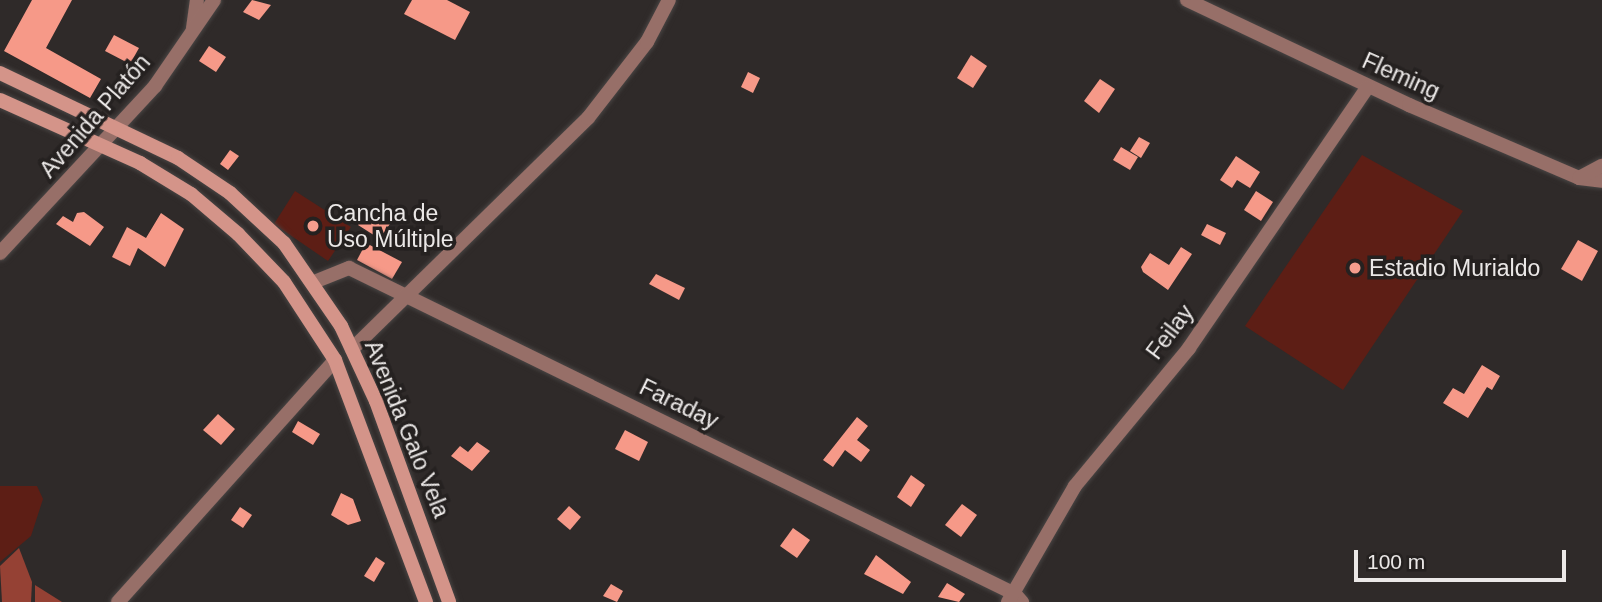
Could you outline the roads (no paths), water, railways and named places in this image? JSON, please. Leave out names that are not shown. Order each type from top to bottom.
[{"type":"main road","name":"Avenida Galo Vela","points":[[0,73],[177,158],[230,193],[285,243],[314,282],[352,349],[376,401],[449,602]]},
{"type":"main road","name":"Avenida Galo Vela","points":[[0,100],[103,147],[191,194],[238,234],[299,302],[335,360],[426,602]]},
{"type":"street","points":[[193,29],[197,0]]},
{"type":"street","name":"Avenida Platón","points":[[0,253],[119,129],[155,86],[214,0]]},
{"type":"street","points":[[352,349],[588,118],[647,42],[669,0]]},
{"type":"street","name":"Fleming","points":[[1187,0],[1368,87],[1579,178],[1602,181]]},
{"type":"street","name":"Feilay","points":[[1015,599],[1075,486],[1189,348],[1368,87]]},
{"type":"street","points":[[1579,178],[1602,166]]},
{"type":"street","name":"Faraday","points":[[314,282],[349,268],[1015,599]]},
{"type":"street","points":[[118,602],[335,360]]},
{"type":"place","name":"Cancha de Uso Múltiple","points":[[313,226]]},
{"type":"place","name":"Estadio Murialdo","points":[[1355,268]]}]
